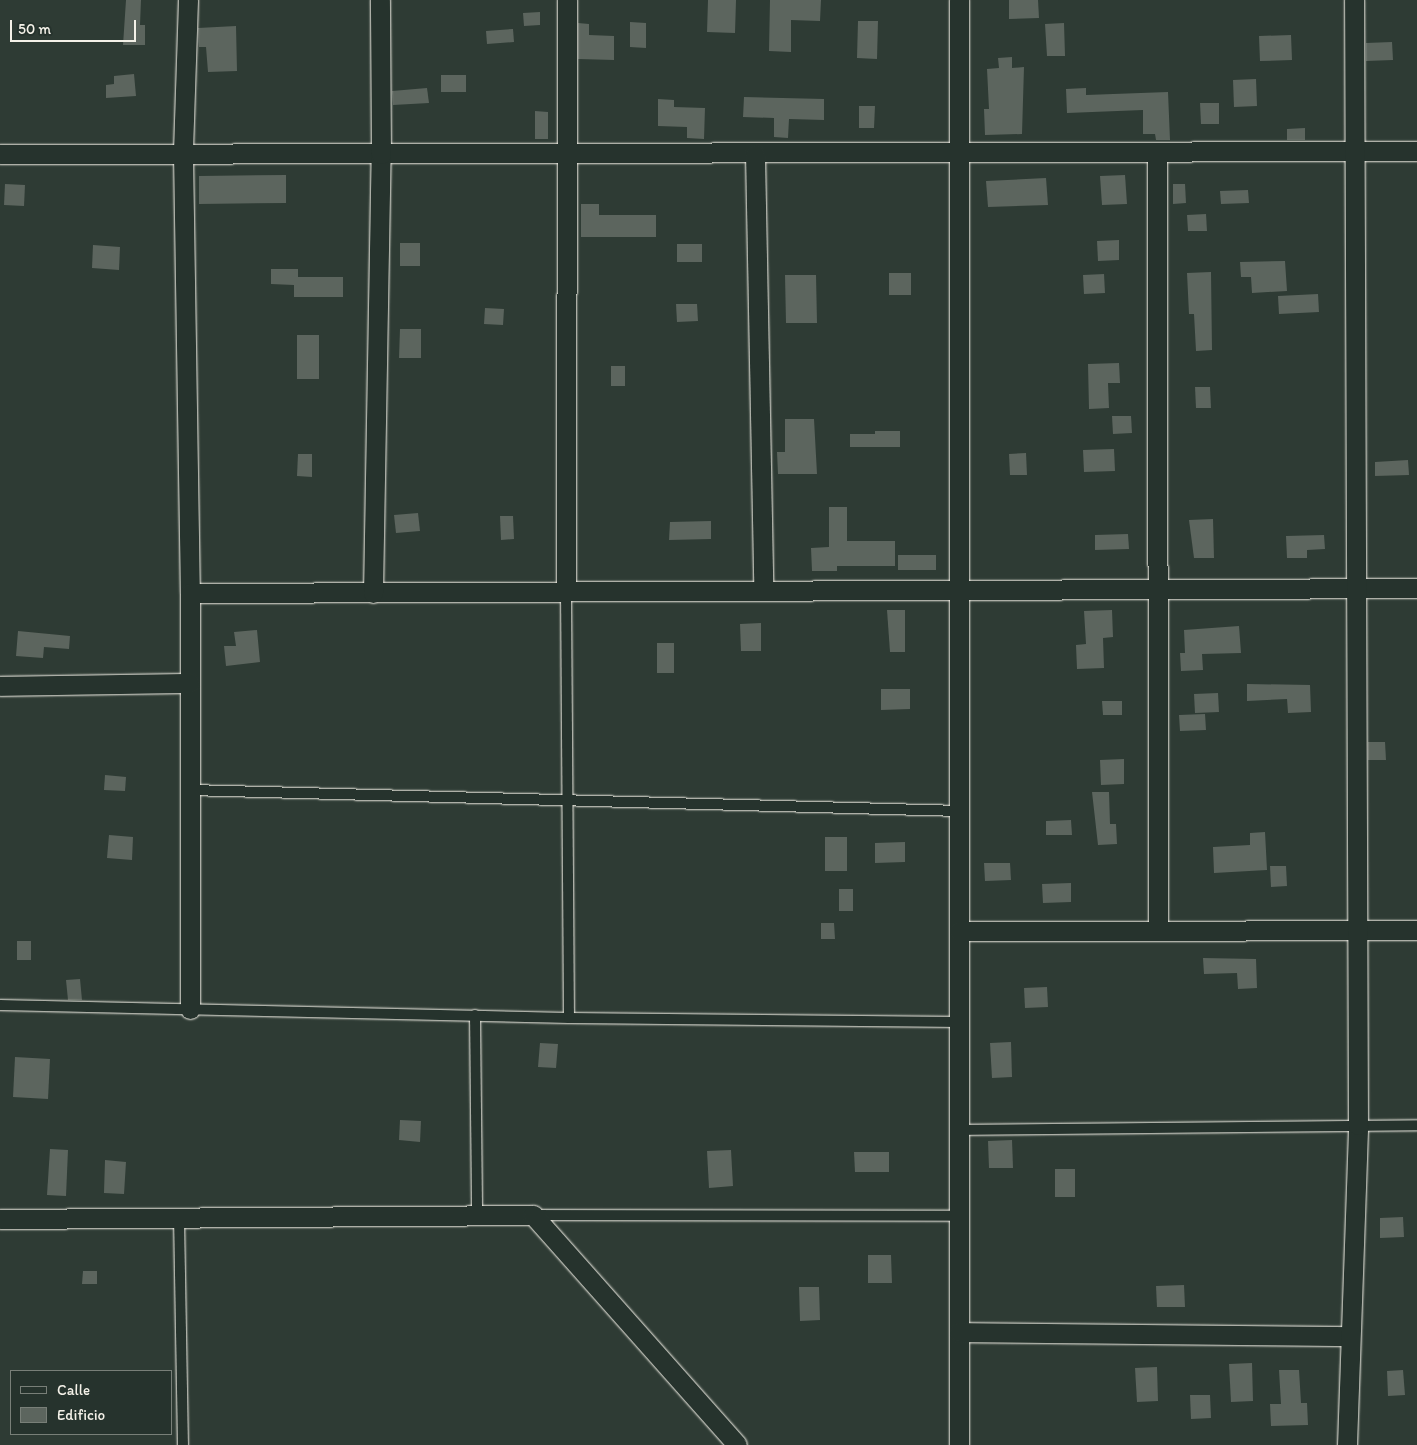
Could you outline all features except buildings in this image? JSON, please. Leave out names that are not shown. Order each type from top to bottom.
[{"type":"street","points":[[188,0],[183,154],[190,593],[190,1009]]},
{"type":"street","points":[[373,593],[381,154],[380,0]]},
{"type":"street","points":[[566,591],[567,0]]},
{"type":"street","points":[[959,0],[959,1445]]},
{"type":"street","points":[[1347,1445],[1349,1336],[1358,1125],[1355,930],[1354,0]]},
{"type":"street","points":[[0,154],[755,154],[1417,151]]},
{"type":"street","points":[[1157,152],[1158,931]]},
{"type":"street","points":[[755,154],[763,590]]},
{"type":"street","points":[[190,593],[1417,588]]},
{"type":"street","points":[[0,686],[190,683]]},
{"type":"street","points":[[959,932],[1417,930]]},
{"type":"street","points":[[0,1218],[533,1215],[737,1445]]},
{"type":"street","points":[[959,1332],[1349,1336]]},
{"type":"lane","points":[[566,591],[569,1018]]},
{"type":"lane","points":[[190,790],[960,810]]},
{"type":"lane","points":[[0,1005],[569,1018],[959,1022]]},
{"type":"lane","points":[[474,1016],[477,1216]]},
{"type":"lane","points":[[959,1130],[1417,1125]]},
{"type":"lane","points":[[533,1215],[959,1216]]},
{"type":"lane","points":[[179,1217],[183,1445]]}]
